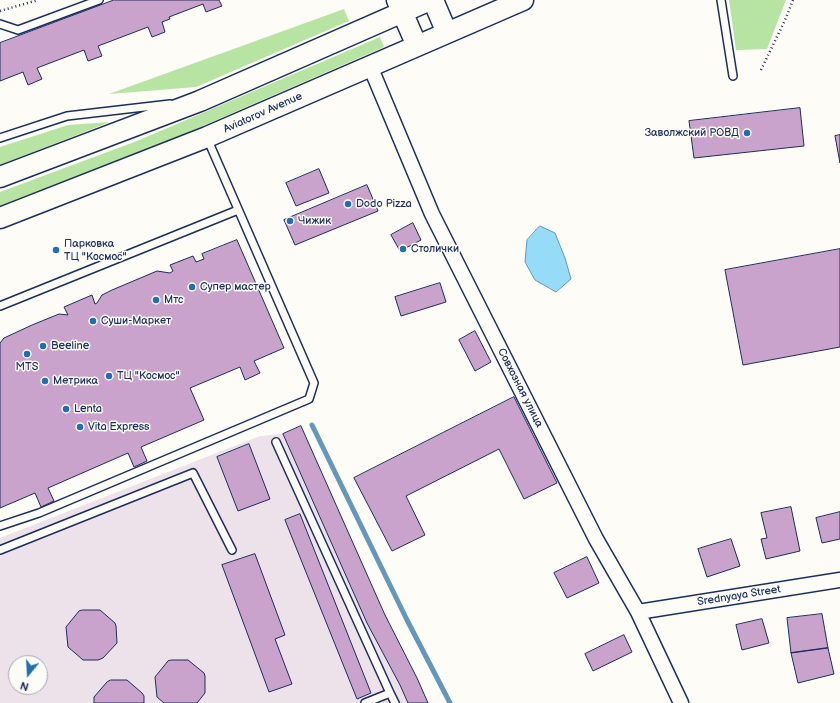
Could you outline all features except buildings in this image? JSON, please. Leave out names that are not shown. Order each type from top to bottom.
[{"type":"main road","points":[[0,177],[200,101],[400,6],[432,0],[447,33]]},
{"type":"main road","name":"Aviatorov Avenue","points":[[0,218],[207,137],[523,0]]},
{"type":"main road","points":[[400,6],[417,46]]},
{"type":"street","name":"Совхозная улица","points":[[370,66],[432,214],[596,539],[638,612],[681,703]]},
{"type":"street","name":"Srednyaya Street","points":[[638,612],[840,580]]},
{"type":"lane","points":[[0,24],[18,30],[99,0]]},
{"type":"lane","points":[[721,0],[733,76]]},
{"type":"lane","points":[[0,138],[67,116],[200,101]]},
{"type":"lane","points":[[0,526],[39,513],[309,399],[314,383],[207,137]]},
{"type":"lane","points":[[0,306],[238,210]]},
{"type":"lane","points":[[276,442],[395,703]]},
{"type":"lane","points":[[0,550],[193,473],[232,550]]},
{"type":"lane","points":[[364,703],[390,693]]},
{"type":"path","points":[[0,11],[38,0]]},
{"type":"path","points":[[761,70],[793,0]]},
{"type":"shaded area","points":[[283,434],[385,615],[428,703],[0,703],[0,538],[260,436]]},
{"type":"green space","points":[[729,0],[786,0],[767,49],[736,50]]},
{"type":"green space","points":[[344,9],[349,21],[196,87],[109,94]]},
{"type":"green space","points":[[380,37],[384,47],[143,152],[0,207],[0,192],[137,141]]},
{"type":"green space","points":[[110,122],[0,165],[0,147],[68,125]]},
{"type":"water","points":[[540,226],[555,233],[565,258],[571,279],[556,292],[535,280],[525,262],[527,240]]},
{"type":"waterway","points":[[312,425],[407,620],[450,703]]},
{"type":"place","name":"Заволжский РОВД","points":[[747,133]]},
{"type":"place","name":"Dodo Pizza","points":[[348,204]]},
{"type":"place","name":"Чижик","points":[[290,221]]},
{"type":"place","name":"Столички","points":[[403,249]]},
{"type":"place","name":"Парковка ТЦ \"Космос\"","points":[[56,250]]},
{"type":"place","name":"Супер мастер","points":[[192,287]]},
{"type":"place","name":"Мтс","points":[[156,300]]},
{"type":"place","name":"Суши-Маркет","points":[[93,321]]},
{"type":"place","name":"Beeline","points":[[43,346]]},
{"type":"place","name":"MTS","points":[[27,354]]},
{"type":"place","name":"ТЦ \"Космос\"","points":[[109,376]]},
{"type":"place","name":"Метрика","points":[[45,381]]},
{"type":"place","name":"Lenta","points":[[66,409]]},
{"type":"place","name":"Vita Express","points":[[80,427]]}]
